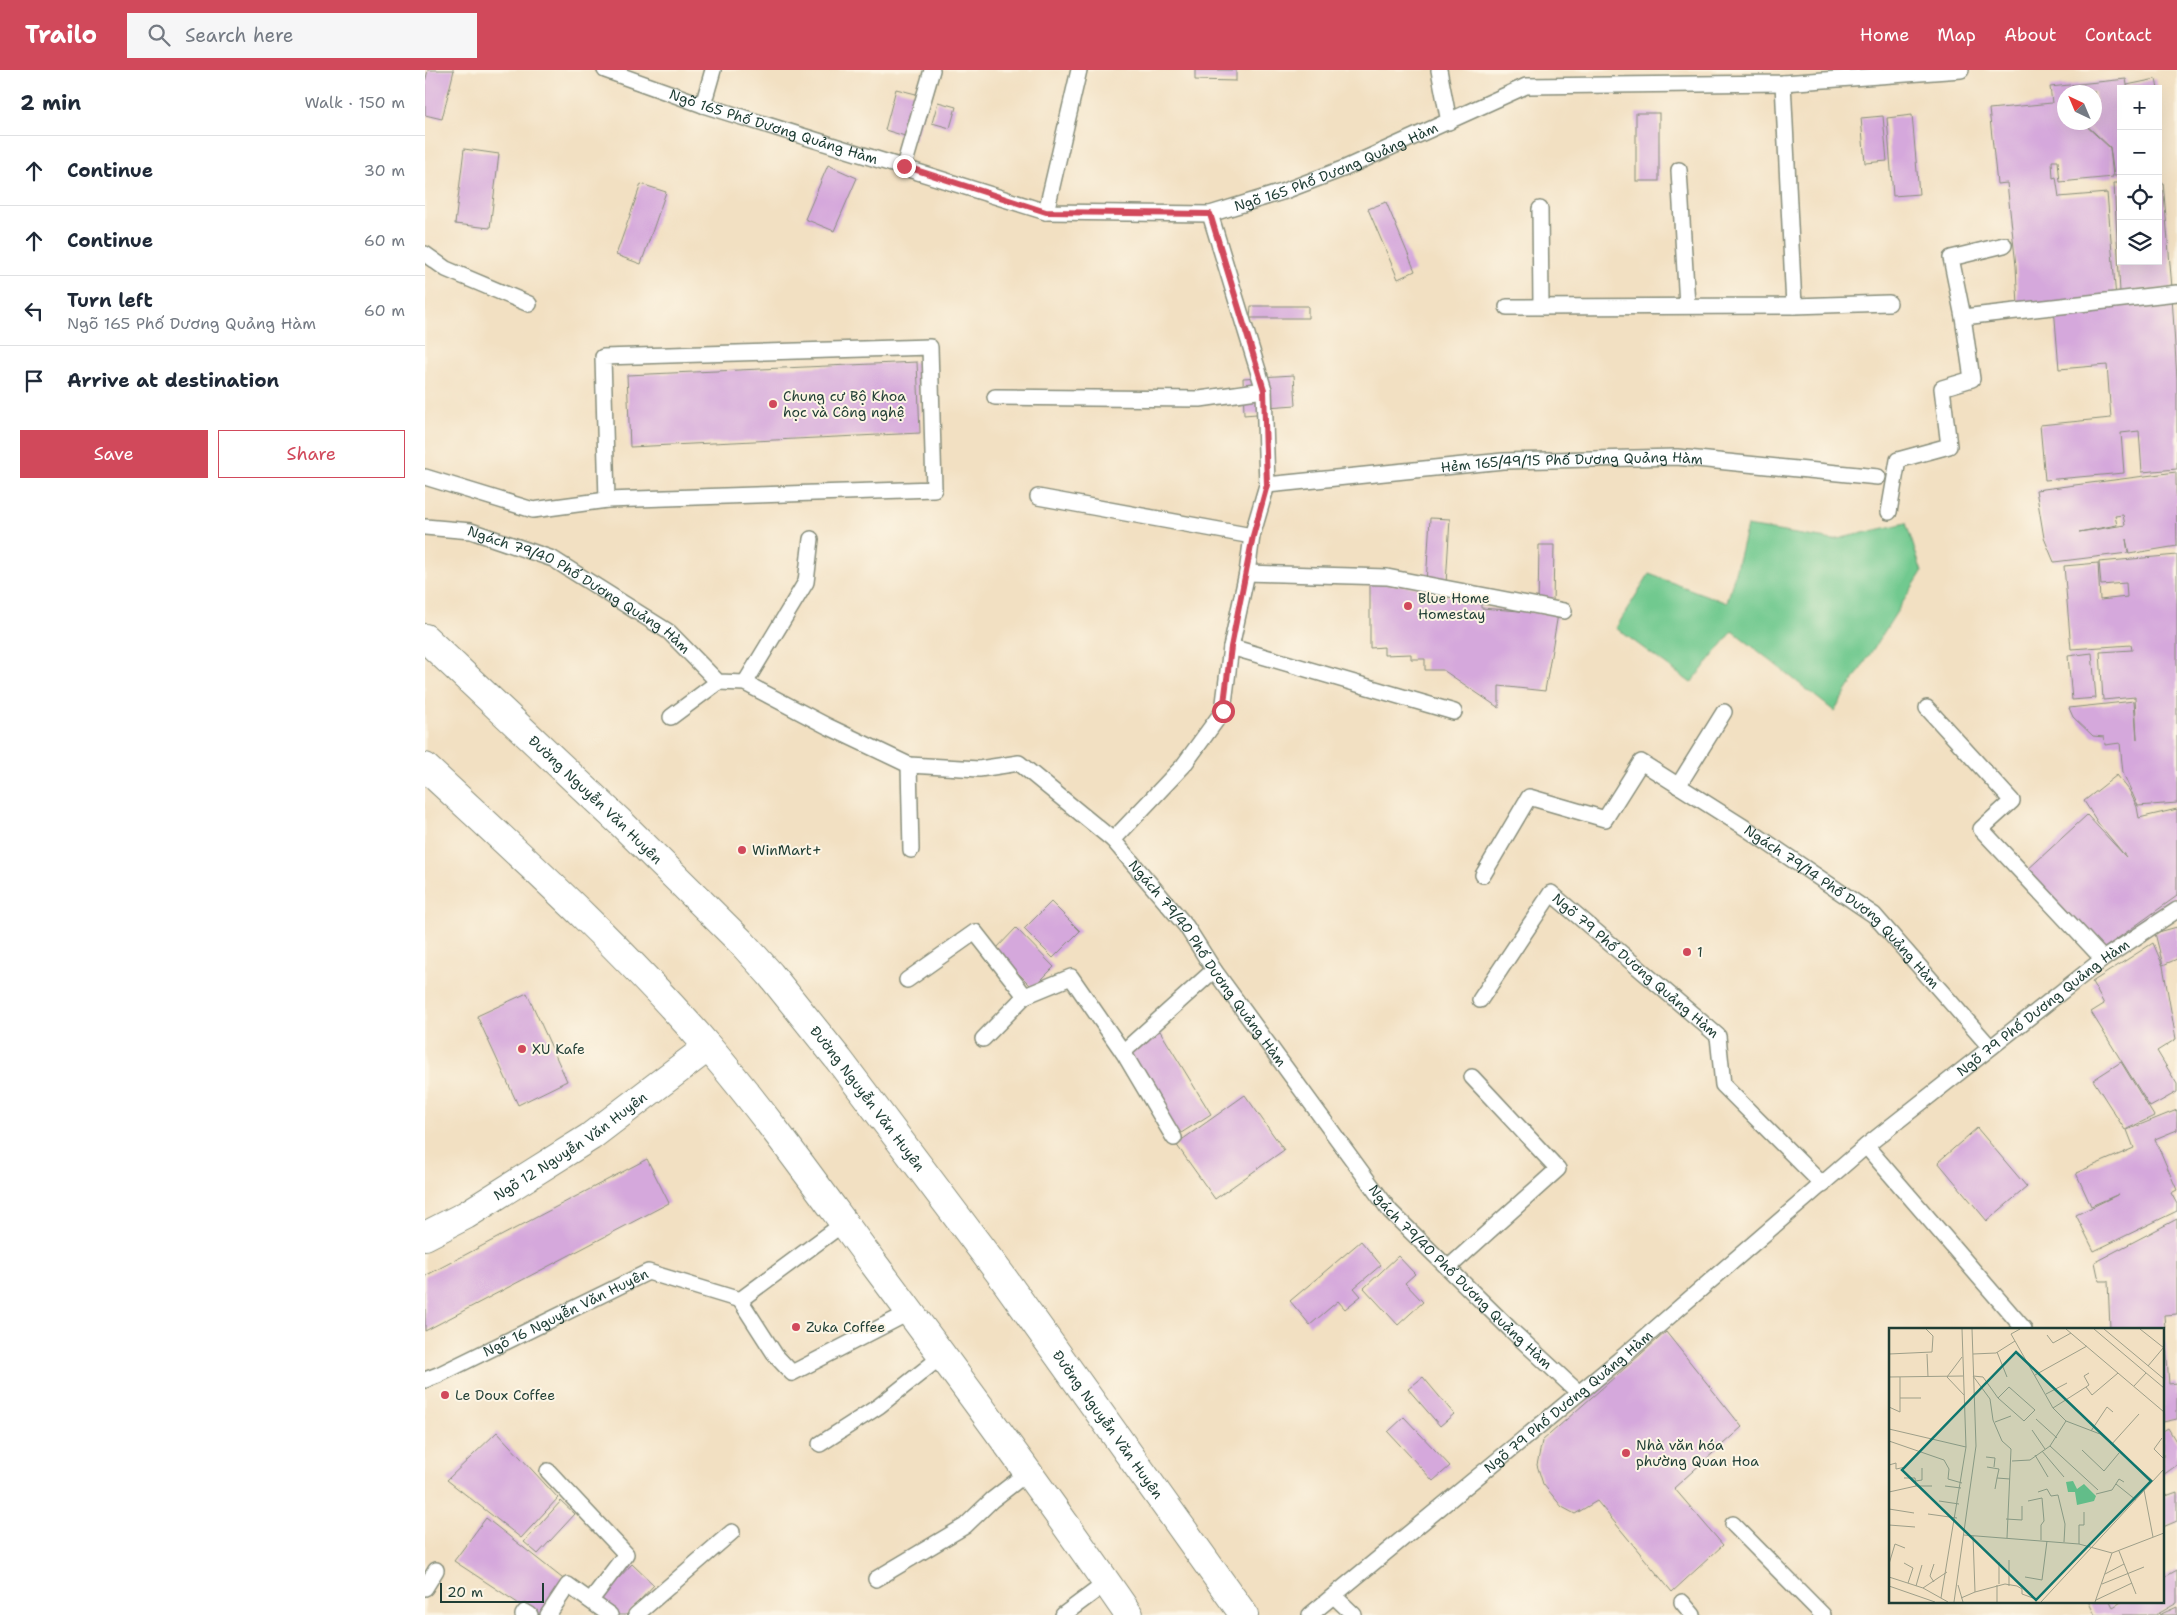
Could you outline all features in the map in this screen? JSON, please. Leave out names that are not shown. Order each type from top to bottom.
[{"type":"main road","name":"Đường Nguyễn Văn Huyên","points":[[425,638],[622,824],[742,943],[770,974],[839,1060],[1001,1275],[1244,1615]]},
{"type":"main road","points":[[425,766],[558,890],[651,985],[708,1047],[771,1124],[910,1312],[1129,1615]]},
{"type":"main road","name":"Ngõ 12 Nguyễn Văn Huyên","points":[[425,1236],[466,1215],[590,1137],[708,1047]]},
{"type":"lane","name":"Ngõ 165 Phố Dương Quảng Hàm","points":[[605,70],[703,105],[904,166],[1046,212],[1210,214],[1296,187],[1345,168],[1526,86],[1676,77],[1783,83],[1961,70]]},
{"type":"lane","points":[[703,105],[713,70]]},
{"type":"lane","points":[[904,166],[932,70]]},
{"type":"lane","points":[[1046,212],[1079,70]]},
{"type":"lane","points":[[1439,70],[1449,122]]},
{"type":"lane","points":[[1783,83],[1795,306]]},
{"type":"lane","points":[[1679,170],[1687,305]]},
{"type":"lane","points":[[1540,209],[1541,305]]},
{"type":"lane","points":[[1113,840],[1183,766],[1223,711],[1231,647],[1253,536],[1267,485],[1264,390],[1210,214]]},
{"type":"lane","points":[[1889,512],[1898,460],[1949,446],[1942,388],[1972,378],[1963,316],[1951,258],[2004,245]]},
{"type":"lane","points":[[425,254],[445,269],[529,304]]},
{"type":"lane","points":[[1963,316],[2177,294]]},
{"type":"lane","points":[[1507,307],[1541,305],[1795,306],[1889,303]]},
{"type":"lane","points":[[425,476],[533,510],[607,500],[934,490],[930,347],[603,357],[607,500]]},
{"type":"lane","points":[[995,397],[1200,399],[1264,390]]},
{"type":"lane","name":"Hẻm 165/49/15 Phố Dương Quảng Hàm","points":[[1267,485],[1503,461],[1667,457],[1877,477]]},
{"type":"lane","points":[[1038,497],[1253,536]]},
{"type":"lane","name":"Ngách 79/40 Phố Dương Quảng Hàm","points":[[425,527],[471,531],[553,559],[669,632],[718,682],[745,683],[827,726],[909,765],[979,769],[1019,763],[1113,840],[1186,926],[1214,970],[1390,1211],[1511,1330],[1579,1393]]},
{"type":"lane","points":[[745,683],[806,582],[811,540]]},
{"type":"lane","points":[[1247,573],[1387,577],[1564,611]]},
{"type":"lane","points":[[1231,647],[1454,712]]},
{"type":"lane","points":[[671,717],[718,682]]},
{"type":"lane","points":[[1927,708],[2012,801],[1981,829],[2103,959]]},
{"type":"lane","points":[[1678,786],[1724,712]]},
{"type":"lane","name":"Ngách 79/14 Phố Dương Quảng Hàm","points":[[1483,875],[1529,797],[1605,819],[1641,762],[1750,831],[1874,915],[1990,1047]]},
{"type":"lane","points":[[909,765],[911,850]]},
{"type":"lane","name":"Ngõ 79 Phố Dương Quảng Hàm","points":[[1480,1000],[1551,893],[1718,1036],[1723,1085],[1823,1185]]},
{"type":"lane","name":"Ngõ 79 Phố Dương Quảng Hàm","points":[[1310,1615],[1579,1393],[1823,1185],[1866,1146],[2103,959],[2177,910]]},
{"type":"lane","points":[[907,980],[975,932],[1025,996]]},
{"type":"lane","points":[[1123,1052],[1214,970]]},
{"type":"lane","points":[[983,1039],[1025,996],[1071,977],[1123,1052],[1175,1138]]},
{"type":"lane","points":[[1448,1268],[1558,1169],[1472,1077]]},
{"type":"lane","points":[[1866,1146],[2023,1328]]},
{"type":"lane","points":[[844,1223],[739,1300],[775,1356],[792,1373],[910,1312]]},
{"type":"lane","name":"Ngõ 16 Nguyễn Văn Huyên","points":[[425,1380],[648,1272],[739,1300]]},
{"type":"lane","points":[[820,1444],[879,1406],[942,1356]]},
{"type":"lane","points":[[548,1471],[626,1554],[591,1600]]},
{"type":"lane","points":[[876,1579],[965,1526],[993,1500],[1027,1473]]},
{"type":"lane","points":[[1733,1524],[1823,1615]]},
{"type":"lane","points":[[636,1615],[649,1601],[732,1532]]},
{"type":"lane","points":[[425,1588],[437,1570]]},
{"type":"lane","points":[[1063,1615],[1106,1583]]},
{"type":"lane","points":[[548,1615],[568,1585],[610,1615]]},
{"type":"lane","points":[[1333,1596],[1354,1615]]},
{"type":"lane","points":[[1682,1602],[1693,1615]]},
{"type":"lane","points":[[523,1615],[525,1612],[530,1615]]},
{"type":"green space","points":[[1906,523],[1922,572],[1834,711],[1733,631],[1691,683],[1616,628],[1649,574],[1727,603],[1747,526],[1833,540]]},
{"type":"building","points":[[428,70],[454,70],[442,119],[425,115],[425,82]]},
{"type":"building","points":[[1195,70],[1236,70],[1236,81],[1195,80]]},
{"type":"building","points":[[2126,79],[2127,85],[2117,85],[2117,176],[2114,176],[2110,147],[2092,130],[2102,130],[2102,85],[2069,85]]},
{"type":"building","points":[[2156,79],[2157,85],[2127,85]]},
{"type":"building","points":[[2057,86],[2057,130],[2091,130],[2110,148],[2113,177],[2060,182],[2058,161],[2052,161],[2053,178],[2056,177],[2059,197],[2107,193],[2116,298],[2018,307],[2016,266],[2007,183],[1997,184],[1989,109],[2052,103],[2050,87]]},
{"type":"building","points":[[896,89],[928,97],[915,139],[885,130]]},
{"type":"building","points":[[938,102],[956,107],[950,128],[932,123]]},
{"type":"building","points":[[1636,113],[1659,113],[1659,181],[1636,181]]},
{"type":"building","points":[[1912,115],[1919,194],[1893,196],[1887,118]]},
{"type":"building","points":[[1883,116],[1887,161],[1865,163],[1861,118]]},
{"type":"building","points":[[464,149],[499,154],[490,228],[455,224]]},
{"type":"building","points":[[828,165],[857,178],[834,231],[805,219]]},
{"type":"building","points":[[2163,182],[2172,288],[2120,292],[2119,265],[2162,265]]},
{"type":"building","points":[[2114,183],[2117,183],[2117,238]]},
{"type":"building","points":[[641,184],[666,192],[641,264],[616,255]]},
{"type":"building","points":[[1386,202],[1415,271],[1398,279],[1368,209]]},
{"type":"building","points":[[2172,296],[2177,379],[2177,469],[2142,472],[2139,431],[2121,433],[2124,473],[2045,480],[2040,425],[2111,418],[2107,365],[2059,369],[2054,307]]},
{"type":"building","points":[[1251,306],[1308,306],[1308,318],[1250,318]]},
{"type":"building","name":"Chung cư Bộ Khoa học và Công nghệ","points":[[917,362],[920,433],[630,447],[627,375]]},
{"type":"building","points":[[1294,375],[1296,405],[1267,407],[1268,413],[1244,415],[1243,378]]},
{"type":"building","points":[[2176,472],[2177,546],[2129,554],[2126,539],[2128,553],[2054,562],[2044,538],[2036,490]],"holes":[[[2123,515],[2125,525],[2079,532],[2117,525],[2115,516]]]},
{"type":"building","points":[[1430,518],[1450,519],[1446,584],[1426,583]]},
{"type":"building","points":[[1539,545],[1554,545],[1553,606],[1538,606]]},
{"type":"building","points":[[2177,555],[2177,803],[2138,806],[2123,773],[2120,743],[2105,745],[2104,737],[2093,736],[2073,717],[2069,708],[2134,701],[2137,739],[2135,697],[2103,700],[2100,652],[2132,650],[2131,645],[2071,649],[2064,566],[2098,563],[2100,600],[2127,597],[2126,583],[2101,585],[2099,562]]},
{"type":"building","points":[[1370,582],[1431,589],[1430,595],[1464,597],[1464,603],[1481,603],[1481,608],[1558,614],[1545,691],[1499,686],[1499,708],[1443,670],[1425,670],[1425,659],[1411,659],[1411,654],[1384,655],[1384,647],[1370,648]]},
{"type":"building","points":[[2092,653],[2096,698],[2072,700],[2068,656]]},
{"type":"building","points":[[2117,775],[2129,790],[2137,807],[2139,818],[2177,809],[2177,896],[2100,951],[2025,872],[2087,815],[2126,857],[2098,823],[2084,801]]},
{"type":"building","points":[[1051,902],[1080,931],[1053,958],[1024,929]]},
{"type":"building","points":[[2177,927],[2177,959],[2163,965],[2155,933]]},
{"type":"building","points":[[1016,928],[1054,967],[1033,988],[995,950]]},
{"type":"building","points":[[2153,943],[2163,966],[2176,1039],[2157,1051],[2177,1084],[2177,1092],[2150,1107],[2091,1012],[2104,1004],[2092,982]]},
{"type":"building","name":"XU Kafe","points":[[527,993],[567,1081],[518,1105],[477,1016]]},
{"type":"building","points":[[1160,1031],[1211,1114],[1178,1135],[1126,1052]]},
{"type":"building","points":[[2121,1062],[2154,1116],[2125,1130],[2093,1080]]},
{"type":"building","points":[[1245,1095],[1284,1150],[1215,1199],[1176,1144]]},
{"type":"building","points":[[2177,1110],[2177,1130],[2155,1139],[2177,1190],[2171,1193],[2177,1204],[2177,1211],[2094,1251],[2076,1215],[2119,1194],[2091,1206],[2076,1173],[2134,1148],[2127,1130]]},
{"type":"building","points":[[1977,1128],[2027,1187],[1987,1221],[1938,1162]]},
{"type":"building","points":[[647,1159],[669,1203],[425,1331],[425,1276]]},
{"type":"building","points":[[2177,1219],[2177,1314],[2164,1315],[2165,1328],[2110,1328],[2108,1281],[2099,1281],[2095,1262]]},
{"type":"building","points":[[1361,1241],[1381,1265],[1354,1288],[1361,1296],[1345,1309],[1338,1301],[1310,1325],[1290,1301]]},
{"type":"building","points":[[1398,1256],[1415,1274],[1405,1283],[1423,1302],[1398,1325],[1364,1288]]},
{"type":"building","name":"Nhà văn hóa phường Quan Hoa","points":[[1666,1332],[1742,1427],[1674,1488],[1723,1545],[1672,1592],[1597,1501],[1575,1514],[1562,1507],[1543,1484],[1537,1465],[1542,1441]]},
{"type":"building","points":[[2165,1334],[2169,1384],[2177,1383],[2177,1419],[2165,1422]]},
{"type":"building","points":[[1423,1377],[1454,1414],[1440,1426],[1408,1389]]},
{"type":"building","points":[[1404,1417],[1450,1466],[1433,1481],[1388,1432]]},
{"type":"building","points":[[2168,1428],[2177,1443],[2177,1465],[2165,1474],[2165,1430]]},
{"type":"building","points":[[497,1432],[558,1498],[521,1538],[447,1480]]},
{"type":"building","points":[[2177,1492],[2177,1521],[2165,1526],[2165,1496]]},
{"type":"building","points":[[561,1501],[575,1514],[538,1554],[524,1542]]},
{"type":"building","points":[[486,1518],[567,1582],[544,1615],[536,1615],[454,1561]]},
{"type":"building","points":[[632,1564],[654,1585],[626,1615],[618,1615],[600,1598]]},
{"type":"building","points":[[2177,1570],[2177,1603],[2156,1615],[2095,1615],[2088,1602],[2110,1602],[2113,1607],[2121,1602],[2165,1602],[2165,1577]]},
{"type":"building","points":[[2177,1607],[2177,1615],[2159,1615]]},
{"type":"place","name":"Chung cư Bộ Khoa học và Công nghệ","points":[[773,404]]},
{"type":"place","name":"Blue Home Homestay","points":[[1408,606]]},
{"type":"place","name":"WinMart+","points":[[742,850]]},
{"type":"place","name":"1","points":[[1687,952]]},
{"type":"place","name":"XU Kafe","points":[[522,1049]]},
{"type":"place","name":"Zuka Coffee","points":[[796,1327]]},
{"type":"place","name":"Le Doux Coffee","points":[[445,1395]]},
{"type":"place","name":"Nhà văn hóa phường Quan Hoa","points":[[1626,1453]]},
{"type":"route","points":[[904,166],[1046,212],[1210,214],[1264,390],[1267,485],[1253,536],[1231,647],[1223,711]]}]
